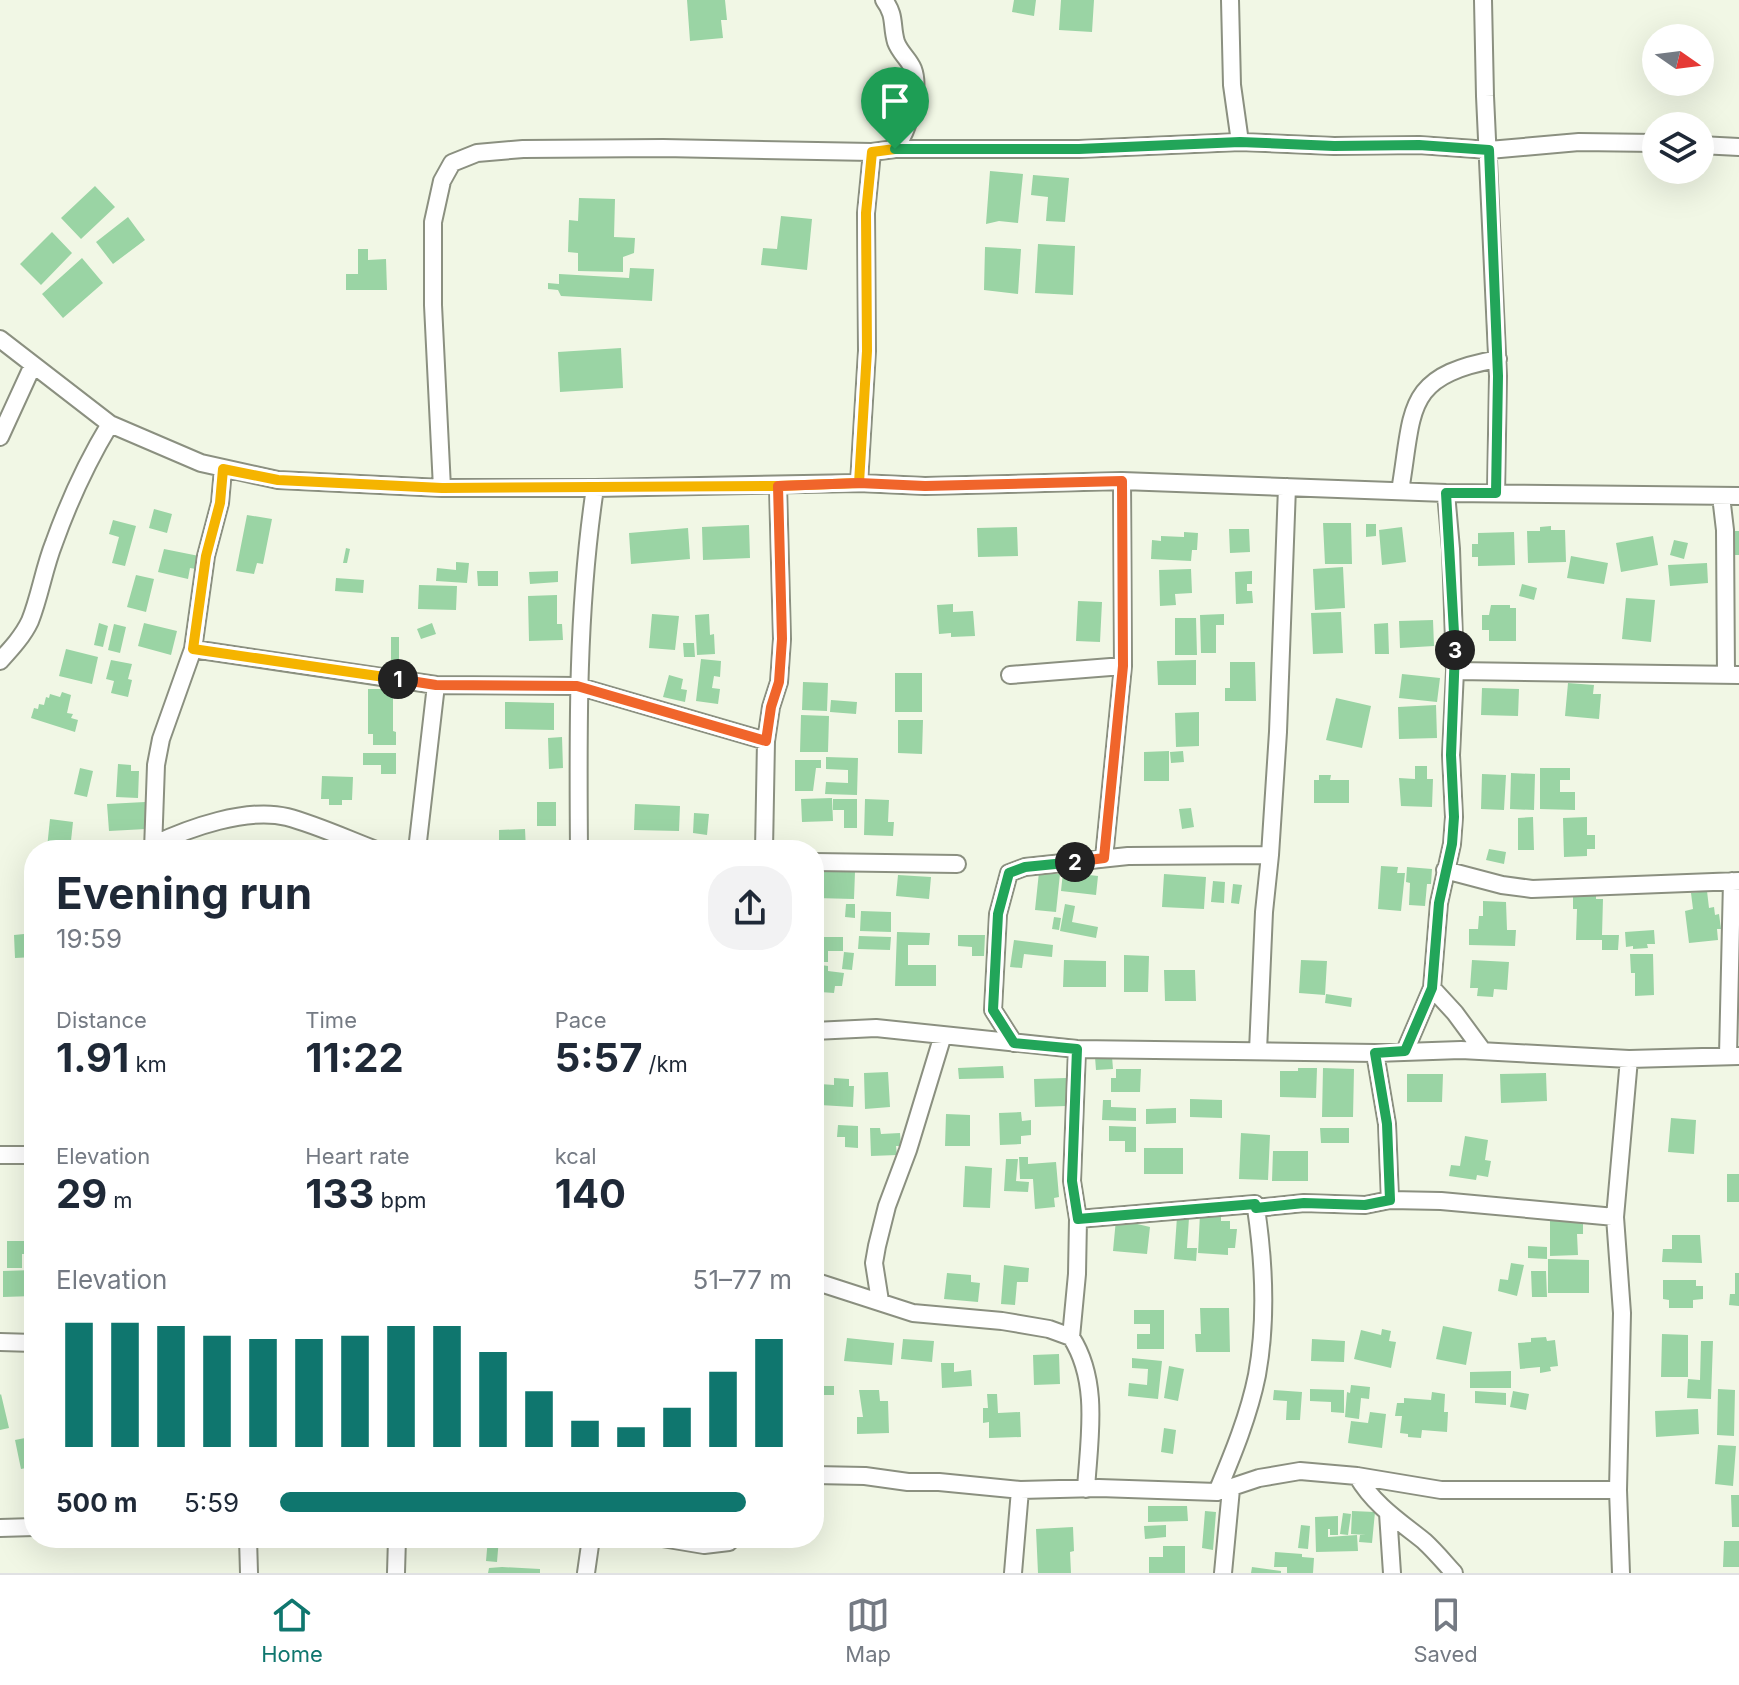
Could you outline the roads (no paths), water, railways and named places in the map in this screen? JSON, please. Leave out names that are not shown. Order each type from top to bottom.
[{"type":"street","points":[[884,0],[892,11],[898,47],[913,70],[915,81],[908,126],[895,149]]},
{"type":"street","points":[[1230,0],[1232,85],[1240,142]]},
{"type":"street","points":[[1483,0],[1498,359],[1496,493]]},
{"type":"street","points":[[442,488],[433,305],[433,222],[442,181],[452,163],[477,153],[523,149],[663,148],[872,152],[895,149],[1079,149],[1240,142],[1334,146],[1419,145],[1489,150],[1579,142],[1642,143]]},
{"type":"street","points":[[1714,146],[1739,147]]},
{"type":"street","points":[[859,483],[867,351],[866,213],[872,152]]},
{"type":"street","points":[[0,339],[110,424],[201,463],[278,480],[442,488],[859,483],[925,486],[1122,481],[1446,493],[1739,496]]},
{"type":"street","points":[[1400,491],[1416,407],[1425,388],[1451,370],[1498,359]]},
{"type":"street","points":[[0,437],[33,365]]},
{"type":"street","points":[[0,661],[30,622],[48,559],[73,492],[110,424]]},
{"type":"street","points":[[153,840],[156,765],[161,739],[193,649],[206,556],[220,503],[223,469]]},
{"type":"street","points":[[1104,858],[1123,666],[1122,481]]},
{"type":"street","points":[[764,840],[766,741],[771,707],[779,682],[782,639],[778,486]]},
{"type":"street","points":[[1258,1051],[1287,487]]},
{"type":"street","points":[[579,840],[577,686],[587,539],[595,488]]},
{"type":"street","points":[[1405,1051],[1432,988],[1454,817],[1451,755],[1455,671],[1446,493]]},
{"type":"street","points":[[1455,671],[1732,675],[1721,496]]},
{"type":"street","points":[[193,649],[436,685],[577,686],[766,741]]},
{"type":"street","points":[[1010,675],[1123,666]]},
{"type":"street","points":[[418,840],[436,685]]},
{"type":"street","points":[[167,840],[187,829],[263,814],[286,817],[349,840]]},
{"type":"street","points":[[1014,1043],[993,1010],[998,914],[1009,873],[1025,867],[1128,856],[1270,855]]},
{"type":"street","points":[[824,862],[957,864]]},
{"type":"street","points":[[824,1031],[876,1028],[1077,1049],[1375,1053],[1483,1051],[1629,1059],[1733,1055],[1736,881],[1532,889],[1502,885],[1445,870]]},
{"type":"street","points":[[1432,988],[1483,1051]]},
{"type":"street","points":[[880,1301],[874,1263],[877,1246],[943,1035]]},
{"type":"street","points":[[1077,1049],[1072,1181],[1078,1219],[1077,1274],[1071,1337],[1084,1364],[1090,1395],[1086,1489]]},
{"type":"street","points":[[1375,1053],[1387,1124],[1390,1200]]},
{"type":"street","points":[[1621,1573],[1618,1490],[1622,1313],[1615,1217],[1629,1059]]},
{"type":"street","points":[[0,1155],[24,1155]]},
{"type":"street","points":[[1256,1208],[1304,1203],[1365,1205],[1390,1200],[1456,1202],[1615,1217]]},
{"type":"street","points":[[1078,1219],[1255,1204],[1263,1275],[1257,1374],[1224,1491],[1223,1573]]},
{"type":"street","points":[[824,1284],[913,1313],[1002,1321],[1049,1329],[1071,1337]]},
{"type":"street","points":[[0,1342],[24,1343]]},
{"type":"street","points":[[824,1476],[1020,1490],[1224,1491],[1259,1478],[1300,1471],[1357,1476],[1441,1490],[1618,1490]]},
{"type":"street","points":[[1357,1476],[1370,1496],[1428,1545],[1454,1573]]},
{"type":"street","points":[[1013,1573],[1020,1490]]},
{"type":"street","points":[[1388,1513],[1392,1573]]},
{"type":"street","points":[[0,1528],[24,1527]]},
{"type":"street","points":[[248,1548],[249,1573]]},
{"type":"street","points":[[396,1573],[397,1548]]},
{"type":"street","points":[[586,1573],[590,1548]]}]
